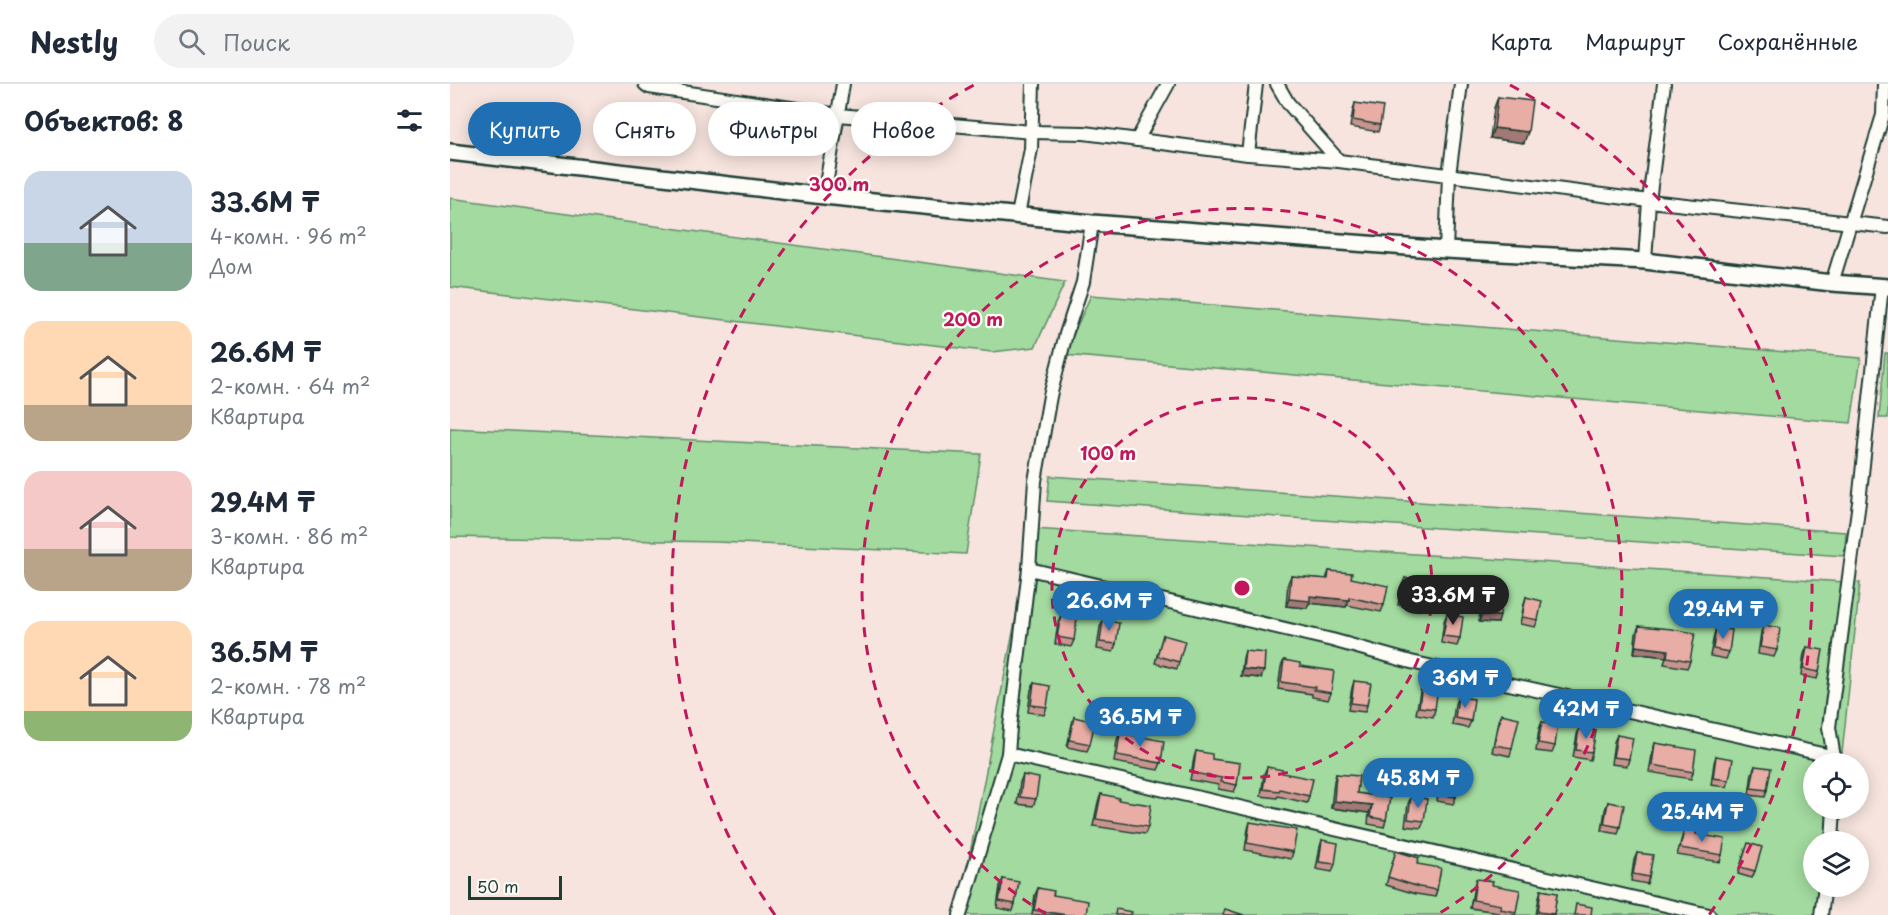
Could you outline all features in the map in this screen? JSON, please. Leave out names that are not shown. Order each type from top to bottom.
[{"type":"main road","points":[[450,152],[824,196],[1092,223],[1446,250],[1645,261],[1832,283],[1885,286]]},
{"type":"street","points":[[645,84],[649,87],[750,102]]},
{"type":"street","points":[[839,109],[843,84]]},
{"type":"street","points":[[1018,215],[1031,149],[1033,84]]},
{"type":"street","points":[[1248,154],[1256,84]]},
{"type":"street","points":[[1277,84],[1288,103],[1339,161]]},
{"type":"street","points":[[1446,250],[1449,175],[1461,84]]},
{"type":"street","points":[[1645,261],[1649,201],[1664,84]]},
{"type":"street","points":[[1832,283],[1883,115],[1884,84]]},
{"type":"street","points":[[1137,140],[1166,85]]},
{"type":"street","points":[[839,115],[1032,132],[1084,133],[1248,154],[1339,161],[1649,201],[1888,227]]},
{"type":"street","points":[[824,196],[831,156]]},
{"type":"street","points":[[960,915],[1008,754],[1029,569],[1035,481],[1050,396],[1066,334],[1083,282],[1092,223]]},
{"type":"street","points":[[1834,753],[1829,727],[1885,286]]},
{"type":"street","points":[[1029,569],[1332,640],[1411,662],[1805,753]]},
{"type":"street","points":[[1008,754],[1709,915]]},
{"type":"street","points":[[1821,915],[1823,897]]},
{"type":"green space","points":[[450,198],[1065,282],[1035,347],[992,352],[450,287]]},
{"type":"green space","points":[[1091,295],[1861,358],[1851,423],[1064,355]]},
{"type":"green space","points":[[1885,353],[1888,353],[1888,418],[1879,418]]},
{"type":"green space","points":[[450,428],[981,454],[966,554],[717,542],[450,537]]},
{"type":"green space","points":[[1050,476],[1846,532],[1844,556],[1047,501]]},
{"type":"green space","points":[[1033,529],[1860,583],[1842,753],[1803,753],[1803,819],[1835,819],[1833,831],[1803,831],[1803,897],[1826,897],[1824,915],[958,915]]},
{"type":"building","points":[[1498,97],[1532,101],[1528,132],[1494,128]]},
{"type":"building","points":[[1355,103],[1383,107],[1380,125],[1353,120]]},
{"type":"building","points":[[1329,571],[1352,573],[1351,578],[1388,586],[1384,605],[1349,597],[1349,600],[1310,596],[1310,601],[1289,599],[1291,576],[1328,579]]},
{"type":"building","points":[[1405,578],[1426,582],[1422,603],[1400,598]]},
{"type":"building","points":[[1526,597],[1542,601],[1538,620],[1522,617]]},
{"type":"building","points":[[1483,598],[1501,600],[1500,616],[1482,615]]},
{"type":"building","points":[[1447,614],[1463,617],[1460,638],[1443,636]]},
{"type":"building","points":[[1061,615],[1077,618],[1074,640],[1057,637]]},
{"type":"building","points":[[1103,620],[1119,623],[1116,644],[1100,642]]},
{"type":"building","points":[[1764,625],[1780,628],[1777,650],[1760,647]]},
{"type":"building","points":[[1639,626],[1695,633],[1690,661],[1667,657],[1668,650],[1636,646]]},
{"type":"building","points":[[1716,628],[1732,630],[1729,652],[1713,649]]},
{"type":"building","points":[[1163,635],[1185,641],[1179,662],[1157,656]]},
{"type":"building","points":[[1807,647],[1823,650],[1819,672],[1803,669]]},
{"type":"building","points":[[1245,651],[1265,653],[1264,671],[1243,669]]},
{"type":"building","points":[[1284,660],[1300,663],[1300,666],[1334,671],[1331,693],[1314,690],[1315,687],[1281,682]]},
{"type":"building","points":[[1354,681],[1371,683],[1367,705],[1351,703]]},
{"type":"building","points":[[1034,683],[1050,686],[1047,707],[1031,705]]},
{"type":"building","points":[[1422,685],[1438,688],[1435,709],[1419,707]]},
{"type":"building","points":[[1458,697],[1474,699],[1471,721],[1455,718]]},
{"type":"building","points":[[1501,714],[1519,718],[1512,748],[1494,745]]},
{"type":"building","points":[[1074,717],[1095,722],[1090,744],[1069,740]]},
{"type":"building","points":[[1542,722],[1558,724],[1555,746],[1538,743]]},
{"type":"building","points":[[1579,728],[1596,731],[1592,752],[1576,750]]},
{"type":"building","points":[[1120,733],[1164,741],[1161,763],[1117,755]]},
{"type":"building","points":[[1617,735],[1633,738],[1629,759],[1613,757]]},
{"type":"building","points":[[1655,743],[1696,750],[1693,772],[1652,765]]},
{"type":"building","points":[[1196,751],[1212,754],[1212,759],[1240,763],[1237,785],[1221,782],[1222,778],[1193,773]]},
{"type":"building","points":[[1716,756],[1733,759],[1729,780],[1713,778]]},
{"type":"building","points":[[1755,766],[1771,768],[1767,790],[1751,788]]},
{"type":"building","points":[[1267,767],[1283,770],[1282,773],[1313,779],[1309,796],[1280,789],[1279,791],[1263,789]]},
{"type":"building","points":[[1443,773],[1459,775],[1456,797],[1440,794]]},
{"type":"building","points":[[1336,774],[1359,776],[1357,793],[1390,798],[1386,820],[1370,817],[1372,805],[1334,801]]},
{"type":"building","points":[[1023,775],[1039,778],[1036,799],[1020,797]]},
{"type":"building","points":[[1101,794],[1119,798],[1118,800],[1151,805],[1148,827],[1096,819]]},
{"type":"building","points":[[1411,797],[1427,799],[1424,821],[1408,819]]},
{"type":"building","points":[[1608,802],[1624,805],[1620,827],[1604,824]]},
{"type":"building","points":[[1250,822],[1297,830],[1293,852],[1247,843]]},
{"type":"building","points":[[1685,827],[1697,830],[1696,834],[1725,839],[1722,855],[1680,848]]},
{"type":"building","points":[[1322,840],[1338,843],[1335,864],[1319,862]]},
{"type":"building","points":[[1748,843],[1762,847],[1755,871],[1740,867]]},
{"type":"building","points":[[1396,851],[1419,858],[1417,864],[1441,868],[1437,890],[1388,877]]},
{"type":"building","points":[[1637,853],[1653,855],[1649,877],[1633,874]]},
{"type":"building","points":[[1003,879],[1019,882],[1015,904],[999,901]]},
{"type":"building","points":[[1476,879],[1493,881],[1492,885],[1520,890],[1516,912],[1500,909],[1501,905],[1473,900]]},
{"type":"building","points":[[1038,888],[1054,891],[1053,895],[1088,901],[1086,915],[1067,915],[1034,910]]},
{"type":"building","points":[[1541,890],[1557,893],[1554,914],[1538,912]]},
{"type":"building","points":[[1576,904],[1592,907],[1591,915],[1574,915]]},
{"type":"building","points":[[1116,909],[1132,912],[1131,915],[1115,915]]},
{"type":"building","points":[[1225,909],[1244,915],[1223,915]]}]
